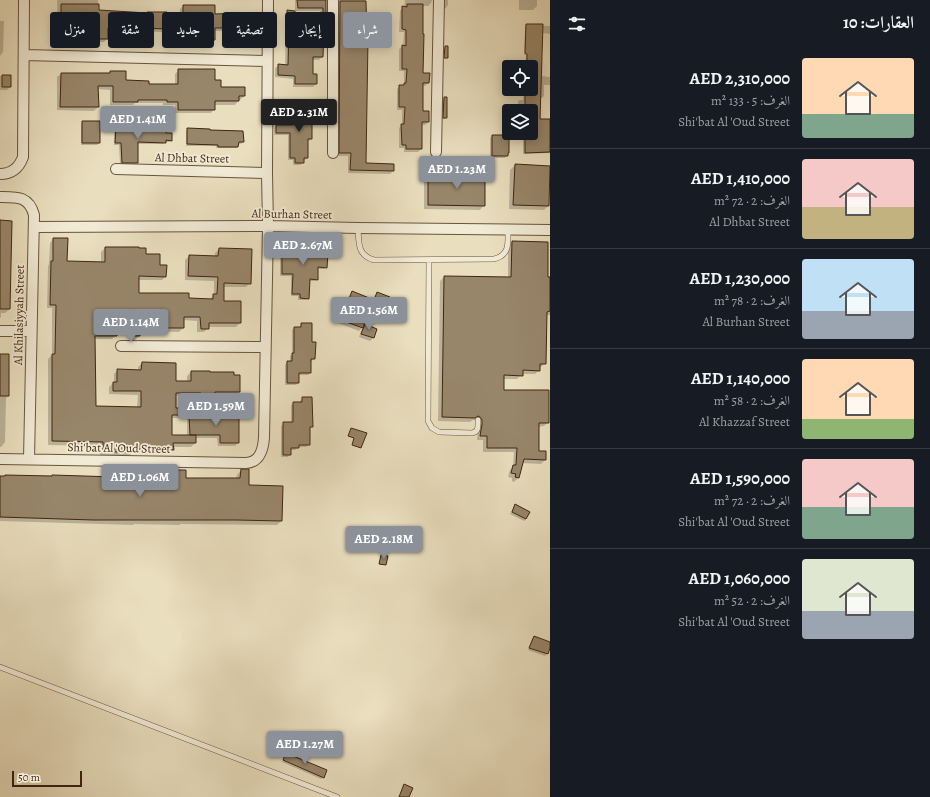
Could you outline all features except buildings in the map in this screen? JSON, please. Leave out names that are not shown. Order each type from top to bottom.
[{"type":"street","points":[[0,174],[10,173],[15,170],[22,162],[23,156],[24,0]]},
{"type":"street","name":"Shi'bat Al 'Oud Street","points":[[0,459],[246,463],[254,461],[259,456],[263,443],[268,226],[268,0]]},
{"type":"street","points":[[333,0],[333,153]]},
{"type":"street","points":[[436,152],[439,0]]},
{"type":"street","points":[[24,55],[267,60]]},
{"type":"street","name":"Al Dhbat Street","points":[[116,169],[267,173]]},
{"type":"street","name":"Al Khilasiyyah Street","points":[[0,197],[18,197],[26,200],[33,211],[34,227],[29,459]]},
{"type":"street","name":"Al Burhan Street","points":[[34,227],[268,226],[550,230]]},
{"type":"street","points":[[0,331],[31,332]]},
{"type":"street","points":[[120,346],[265,347]]},
{"type":"lane","points":[[358,228],[363,255],[374,260],[490,260],[498,258],[505,253],[508,245],[508,230]]},
{"type":"lane","points":[[429,260],[428,421],[432,428],[439,432],[472,433],[478,430],[478,420]]},
{"type":"lane","points":[[0,667],[337,797]]}]
